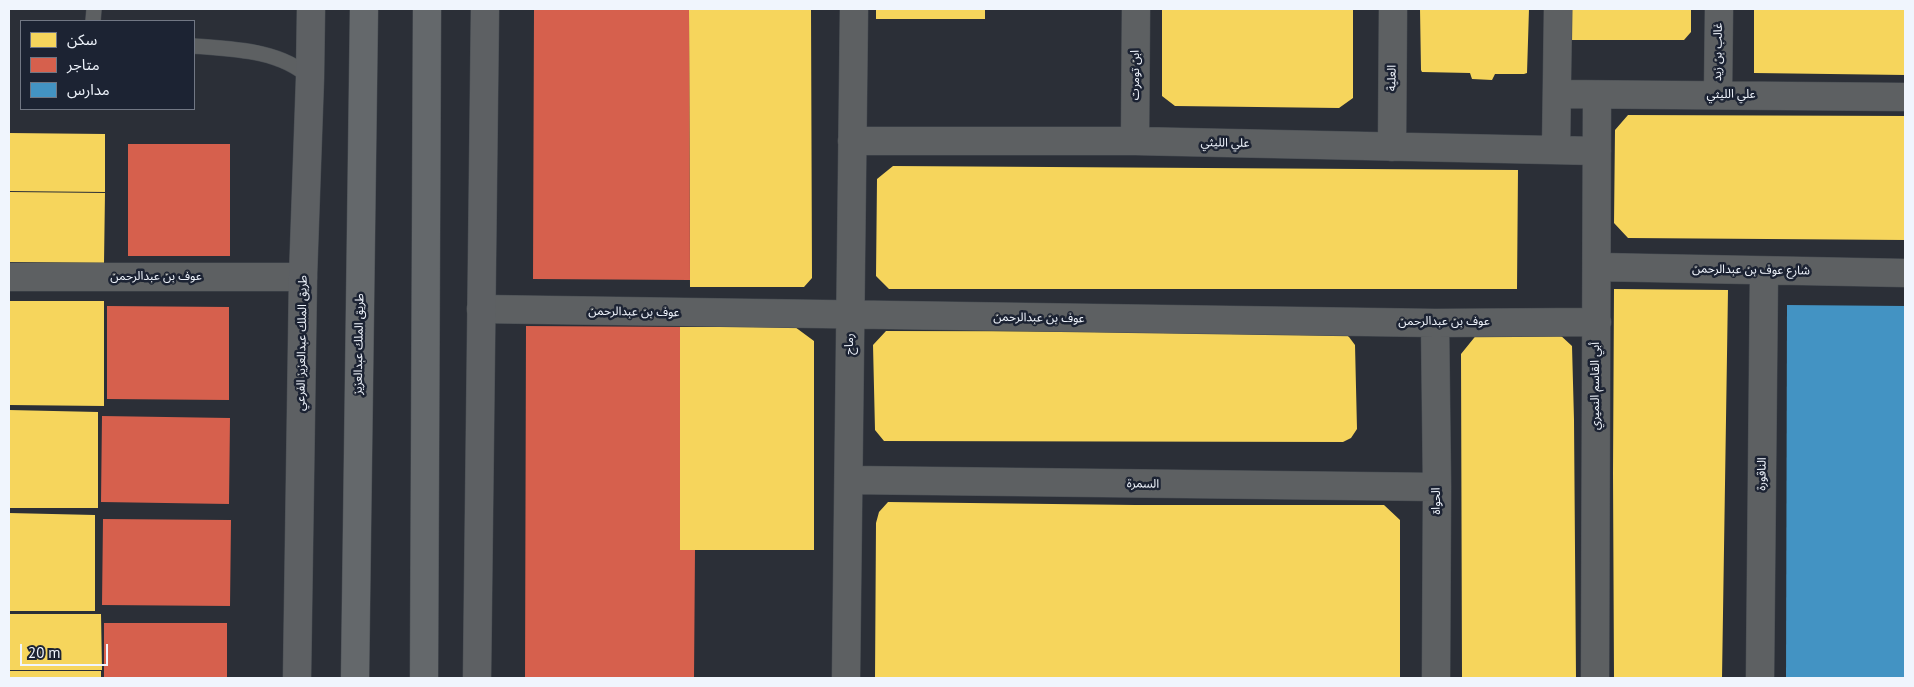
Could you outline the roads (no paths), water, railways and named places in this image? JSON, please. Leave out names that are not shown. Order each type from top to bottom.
[{"type":"main road","name":"طريق الملك عبدالعزيز","points":[[355,678],[364,9]]},
{"type":"main road","points":[[424,678],[427,9]]},
{"type":"street","name":"طريق الملك عبدالعزيز الفرعي","points":[[297,678],[303,278],[310,78],[310,9]]},
{"type":"street","points":[[477,678],[484,9]]},
{"type":"street","name":"رماح","points":[[846,678],[850,480],[854,9]]},
{"type":"street","name":"ابن تومرت","points":[[1135,140],[1136,9]]},
{"type":"street","name":"العلية","points":[[1392,147],[1393,9]]},
{"type":"street","points":[[1556,150],[1558,9]]},
{"type":"street","name":"غالب بن زيد","points":[[1718,94],[1719,9]]},
{"type":"street","name":"علي الليثي","points":[[1557,94],[1905,97]]},
{"type":"street","name":"أبي القاسم النميري","points":[[1595,678],[1596,322],[1598,267],[1597,94]]},
{"type":"street","name":"علي الليثي","points":[[852,142],[1135,140],[1597,151]]},
{"type":"street","name":"شارع عوف بن عبدالرحمن","points":[[1598,267],[1905,273]]},
{"type":"street","name":"الناقورة","points":[[1760,678],[1764,271]]},
{"type":"street","name":"عوف بن عبدالرحمن","points":[[9,277],[303,278]]},
{"type":"street","name":"عوف بن عبدالرحمن","points":[[481,309],[1435,323],[1596,322]]},
{"type":"street","name":"الحواة","points":[[1435,323],[1437,487],[1436,678]]},
{"type":"street","name":"السمرة","points":[[850,480],[1437,487]]},
{"type":"lane","points":[[195,46],[234,49],[263,54],[299,68],[310,78]]}]
